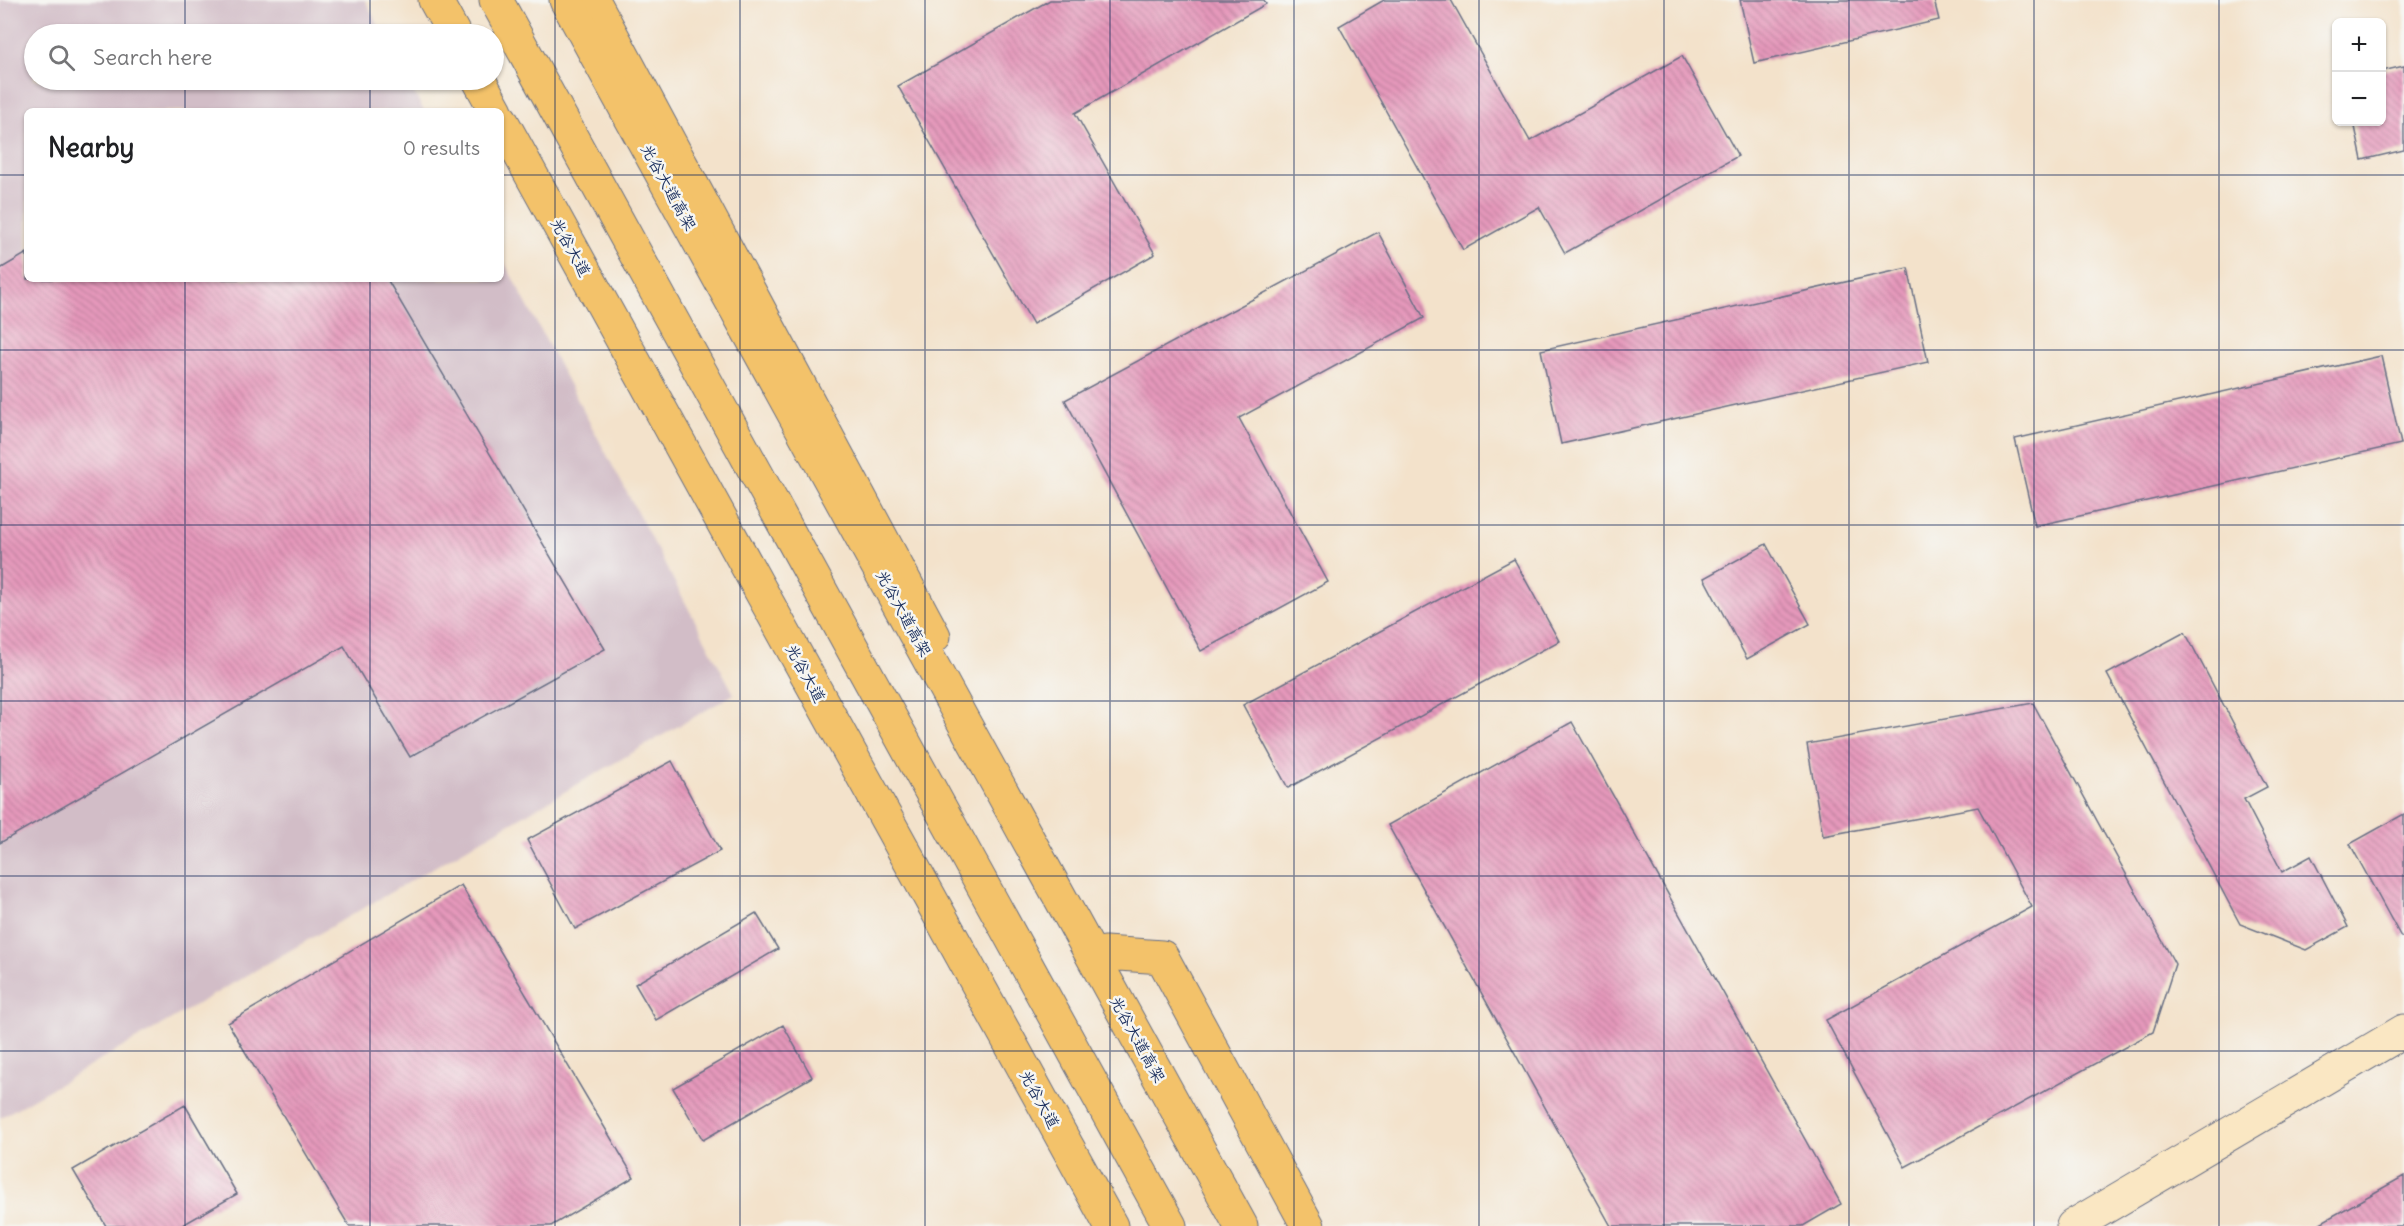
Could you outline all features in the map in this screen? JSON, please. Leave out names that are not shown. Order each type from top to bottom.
[{"type":"main road","points":[[435,0],[448,24]]},
{"type":"main road","points":[[496,0],[1170,1226]]},
{"type":"main road","name":"光谷大道高架","points":[[566,0],[1241,1226]]},
{"type":"main road","points":[[593,0],[1105,953],[1259,1226]]},
{"type":"main road","points":[[484,90],[494,108]]},
{"type":"main road","name":"光谷大道","points":[[504,125],[1111,1226]]},
{"type":"main road","points":[[1105,953],[1162,957],[1308,1226]]},
{"type":"street","points":[[2073,1226],[2404,1030]]},
{"type":"shaded area","points":[[0,0],[365,0],[378,24],[24,24],[24,90],[412,90],[422,108],[24,108],[24,282],[504,282],[504,262],[734,694],[0,1118]]},
{"type":"building","points":[[1050,0],[1264,0],[1266,4],[1075,113],[1155,254],[1033,324],[898,86]]},
{"type":"building","points":[[1384,0],[1451,0],[1530,141],[1682,56],[1738,156],[1565,253],[1539,207],[1463,250],[1339,26]]},
{"type":"building","points":[[1740,0],[1934,0],[1939,20],[1754,63]]},
{"type":"building","points":[[2404,66],[2404,150],[2362,160],[2355,126],[2386,126],[2386,70]]},
{"type":"building","points":[[1378,232],[1424,318],[1239,418],[1328,582],[1201,651],[1065,400]]},
{"type":"building","points":[[24,255],[24,282],[389,282],[605,649],[410,757],[344,646],[0,843],[0,269]]},
{"type":"building","points":[[1908,268],[1928,362],[1561,444],[1541,350]]},
{"type":"building","points":[[2381,356],[2401,444],[2035,526],[2015,439]]},
{"type":"building","points":[[1766,544],[1810,624],[1747,659],[1704,578]]},
{"type":"building","points":[[1514,559],[1559,641],[1288,788],[1243,705]]},
{"type":"building","points":[[2185,632],[2267,787],[2244,799],[2282,872],[2311,856],[2348,927],[2306,950],[2240,924],[2107,674]]},
{"type":"building","points":[[2033,703],[2175,964],[2153,1032],[1905,1167],[1826,1020],[2032,907],[1978,807],[1823,836],[1807,744]]},
{"type":"building","points":[[1572,722],[1841,1204],[1803,1226],[1611,1226],[1388,825]]},
{"type":"building","points":[[672,761],[720,851],[575,929],[527,840]]},
{"type":"building","points":[[2404,814],[2404,935],[2401,937],[2350,844]]},
{"type":"building","points":[[461,885],[634,1177],[551,1226],[349,1226],[228,1023]]},
{"type":"building","points":[[756,913],[778,949],[656,1020],[635,984]]},
{"type":"building","points":[[783,1025],[812,1077],[703,1140],[673,1088]]},
{"type":"building","points":[[185,1105],[237,1194],[181,1226],[106,1226],[73,1170]]},
{"type":"building","points":[[2404,1176],[2404,1226],[2315,1226]]}]
